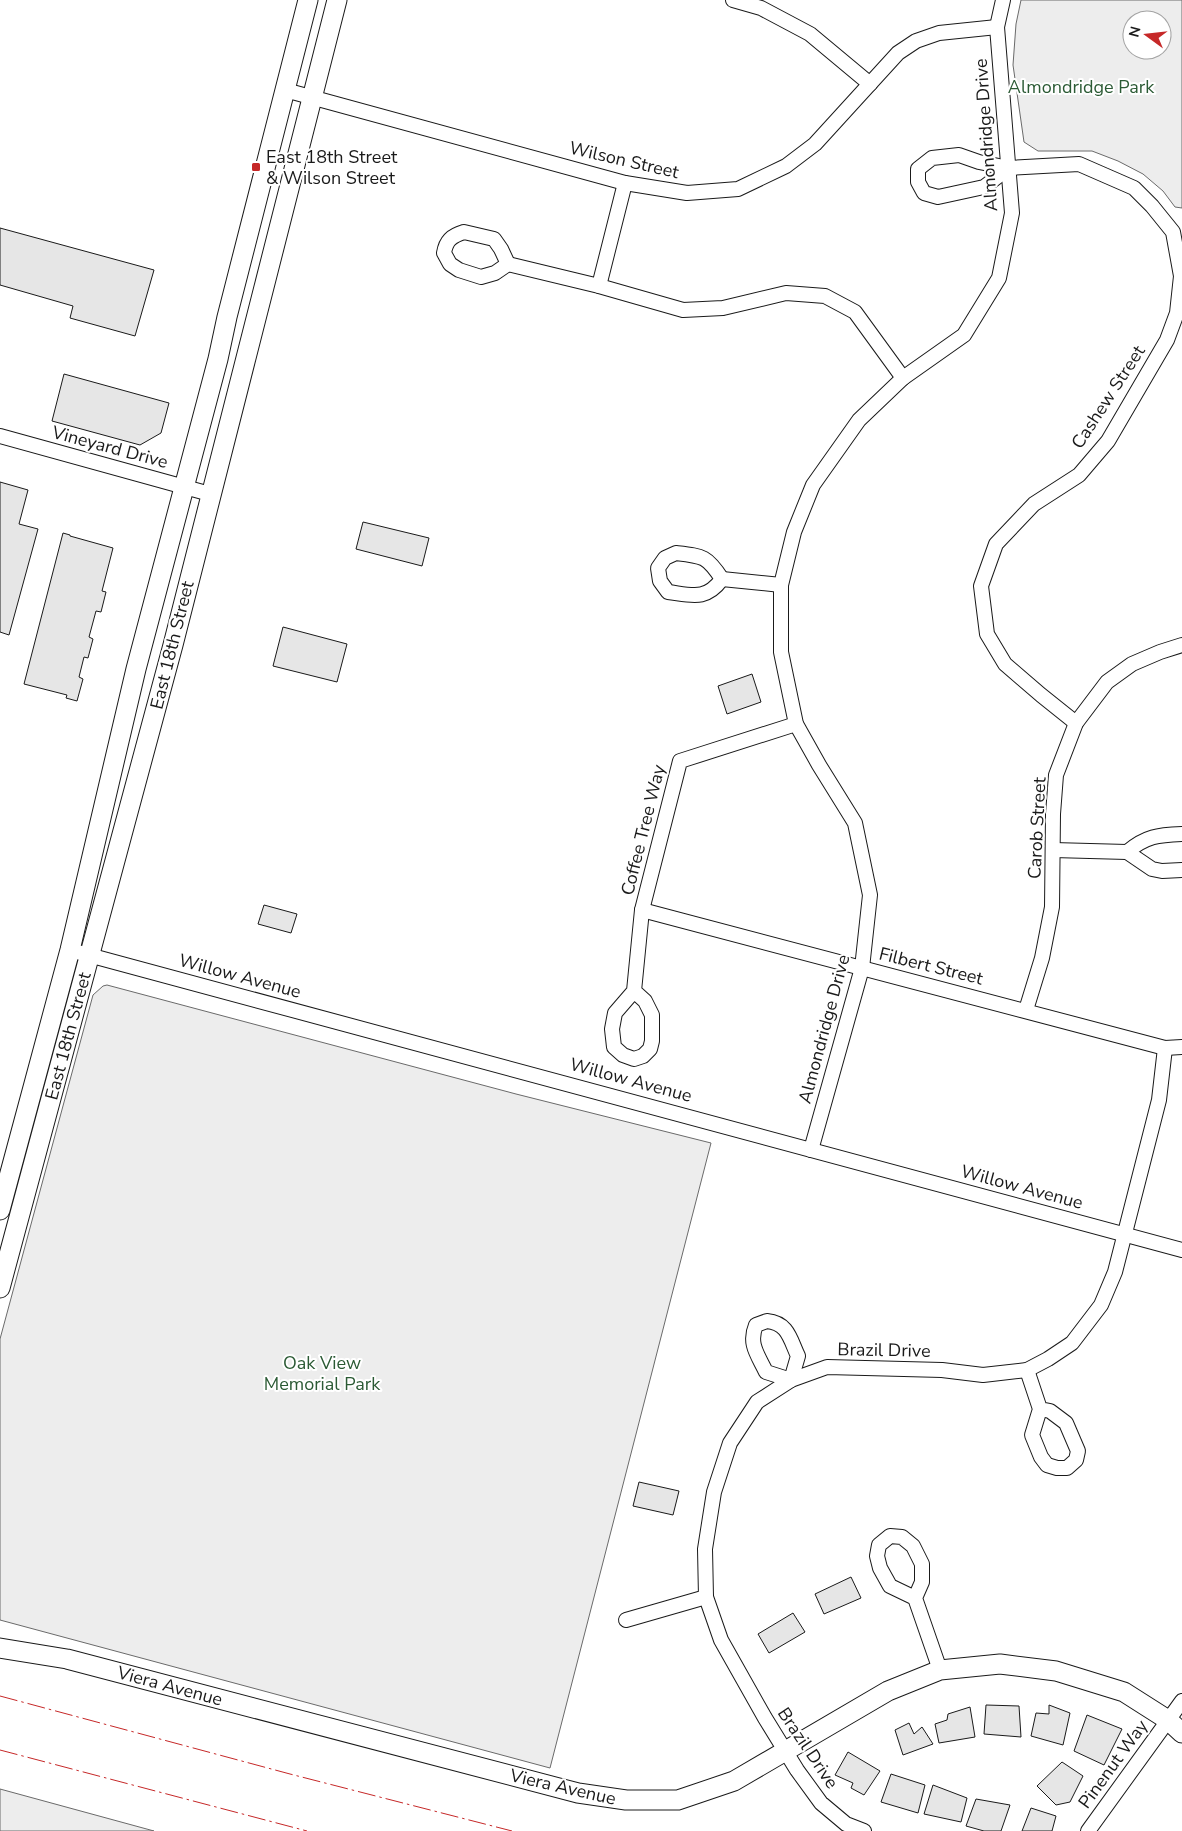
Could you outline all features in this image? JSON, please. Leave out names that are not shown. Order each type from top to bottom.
[{"type":"main road","name":"East 18th Street","points":[[0,1210],[70,950],[134,679],[218,359],[308,0]]},
{"type":"main road","name":"East 18th Street","points":[[0,1288],[170,654],[337,0]]},
{"type":"main road","name":"Viera Avenue","points":[[0,1648],[67,1659],[578,1793],[626,1800],[678,1800],[734,1781],[888,1691],[940,1670],[1000,1664],[1056,1671],[1124,1692],[1168,1720],[1182,1733]]},
{"type":"street","points":[[732,0],[761,8],[810,34],[870,84]]},
{"type":"street","name":"Almondridge Drive","points":[[810,1150],[862,968],[870,895],[855,823],[796,724],[781,652],[781,585],[794,532],[813,485],[859,420],[903,378],[964,334],[999,278],[1012,213],[1010,168],[997,28],[1003,0]]},
{"type":"street","name":"Wilson Street","points":[[285,90],[625,183],[687,193],[738,189],[786,166],[815,144],[898,53],[916,41],[939,33],[997,28]]},
{"type":"street","name":"Cashew Street","points":[[1010,168],[984,187],[938,197],[924,193],[918,182],[918,169],[932,158],[959,155],[979,162],[1010,168],[1080,164],[1134,188],[1178,230],[1181,276],[1177,312],[1167,340],[1108,441],[1079,475],[1034,504],[996,544],[981,586],[987,634],[1006,664],[1040,696],[1076,722]]},
{"type":"street","points":[[600,286],[625,183]]},
{"type":"street","points":[[508,264],[600,286],[683,310],[724,308],[786,292],[825,296],[855,312],[903,378]]},
{"type":"street","name":"Vineyard Drive","points":[[0,436],[210,494]]},
{"type":"street","points":[[722,578],[781,585]]},
{"type":"street","name":"Carob Street","points":[[1026,1010],[1042,958],[1052,907],[1053,814],[1056,776],[1076,722],[1107,682],[1132,664],[1182,645]]},
{"type":"street","name":"Coffee Tree Way","points":[[642,910],[680,761],[796,724]]},
{"type":"street","points":[[1127,852],[1140,842],[1154,836],[1182,834]]},
{"type":"street","points":[[1053,850],[1127,852],[1152,869],[1162,871],[1182,870]]},
{"type":"street","points":[[634,991],[642,910]]},
{"type":"street","name":"Filbert Street","points":[[642,910],[1165,1048],[1182,1048]]},
{"type":"street","name":"Willow Avenue","points":[[70,950],[706,1120],[810,1150],[1182,1250]]},
{"type":"street","name":"Brazil Drive","points":[[864,1831],[846,1824],[821,1803],[796,1770],[721,1640],[706,1597],[705,1549],[714,1492],[730,1443],[758,1402],[791,1380],[827,1367],[942,1370],[983,1375],[1027,1370],[1072,1343],[1101,1305],[1115,1272],[1159,1100],[1165,1048]]},
{"type":"street","points":[[1027,1370],[1040,1410]]},
{"type":"street","points":[[626,1620],[706,1597]]},
{"type":"street","points":[[915,1598],[940,1670]]},
{"type":"street","name":"Pinenut Way","points":[[1088,1831],[1182,1701]]},
{"type":"green space","name":"Almondridge Park","points":[[1021,0],[1182,0],[1182,208],[1175,207],[1163,191],[1143,174],[1118,161],[1092,151],[1038,151],[1024,142],[1013,65],[1016,24]]},
{"type":"green space","name":"Oak View Memorial Park","points":[[107,985],[516,1094],[711,1143],[550,1768],[0,1620],[0,1339],[93,995],[103,986]]},
{"type":"green space","points":[[0,1789],[154,1831],[0,1831]]},
{"type":"building","points":[[0,228],[154,270],[135,336],[70,318],[73,306],[0,285]]},
{"type":"building","points":[[64,374],[169,403],[161,433],[140,445],[52,421]]},
{"type":"building","points":[[0,482],[28,490],[19,524],[38,529],[9,635],[0,632]]},
{"type":"building","points":[[363,522],[429,538],[422,566],[356,549]]},
{"type":"building","points":[[63,533],[113,548],[102,591],[106,592],[101,612],[96,611],[89,637],[93,639],[88,658],[84,657],[79,677],[83,679],[77,701],[66,698],[67,695],[24,684]]},
{"type":"building","points":[[283,627],[347,644],[337,682],[273,666]]},
{"type":"building","points":[[752,674],[761,702],[727,714],[718,686]]},
{"type":"building","points":[[264,905],[297,914],[291,933],[258,924]]},
{"type":"building","points":[[639,1482],[679,1491],[673,1515],[633,1506]]},
{"type":"building","points":[[851,1577],[861,1598],[824,1614],[815,1594]]},
{"type":"building","points":[[793,1613],[805,1632],[769,1653],[758,1634]]},
{"type":"building","points":[[986,1705],[1019,1706],[1021,1737],[984,1734]]},
{"type":"building","points":[[1049,1705],[1070,1713],[1063,1745],[1031,1736],[1036,1713],[1049,1714]]},
{"type":"building","points":[[970,1707],[975,1737],[939,1743],[935,1724],[947,1720],[948,1714]]},
{"type":"building","points":[[1087,1715],[1122,1729],[1104,1765],[1074,1751]]},
{"type":"building","points":[[909,1723],[914,1734],[922,1727],[933,1744],[903,1755],[895,1730]]},
{"type":"building","points":[[848,1752],[880,1771],[864,1795],[851,1788],[853,1783],[835,1775]]},
{"type":"building","points":[[1062,1762],[1083,1776],[1070,1802],[1056,1805],[1037,1786]]},
{"type":"building","points":[[891,1774],[925,1785],[918,1813],[881,1802]]},
{"type":"building","points":[[933,1785],[967,1798],[961,1822],[924,1814]]},
{"type":"building","points":[[976,1799],[1010,1805],[1001,1831],[984,1831],[966,1826]]},
{"type":"building","points":[[1031,1808],[1056,1816],[1052,1831],[1022,1831]]},
{"type":"power","points":[[0,1696],[512,1831]]},
{"type":"power","points":[[0,1750],[307,1831]]},
{"type":"place","name":"East 18th Street & Wilson Street","points":[[256,167]]}]
